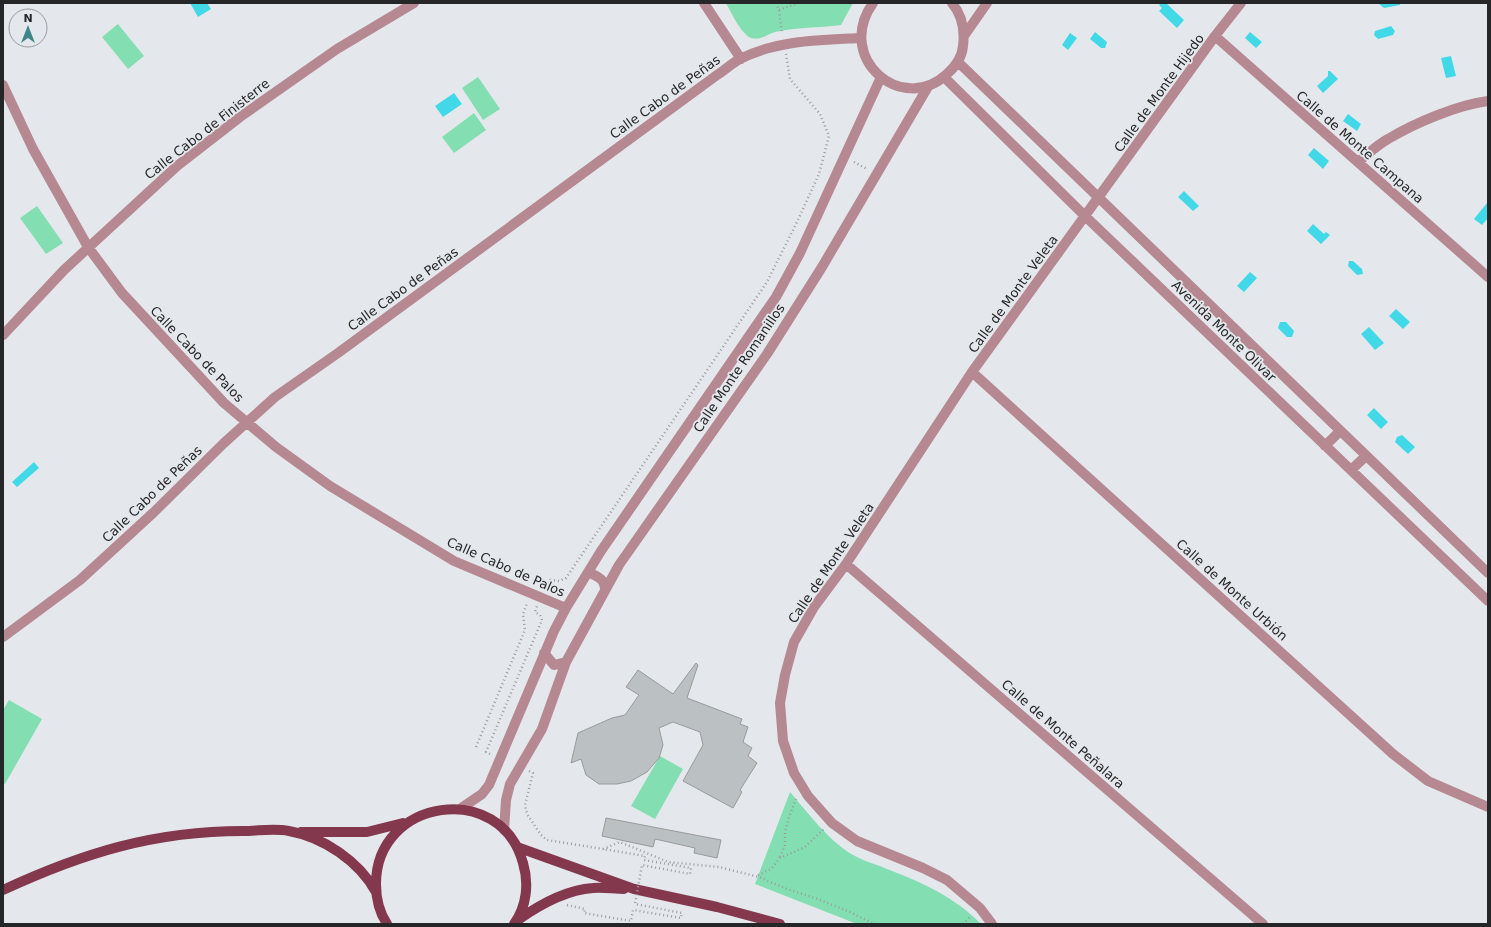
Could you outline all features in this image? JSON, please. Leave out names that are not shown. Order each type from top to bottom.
[{"type":"main road","points":[[3,890],[56,866],[89,855],[136,842],[186,833],[229,831],[367,832],[407,822],[432,811],[460,809],[484,816],[504,830],[517,847],[524,865],[526,884],[524,903],[515,922]]},
{"type":"main road","points":[[387,924],[381,912],[376,892],[376,876],[379,860],[395,833],[407,822]]},
{"type":"main road","points":[[288,831],[306,836],[341,854],[363,873],[376,892]]},
{"type":"main road","points":[[517,847],[634,889],[717,906],[780,924]]},
{"type":"main road","points":[[515,922],[536,908],[567,894],[592,888],[634,889]]},
{"type":"street","name":"Calle Cabo de Finisterre","points":[[3,335],[64,270],[177,166],[240,117],[337,49],[414,3]]},
{"type":"street","points":[[704,3],[741,59]]},
{"type":"street","points":[[873,3],[867,12],[862,25],[861,38],[864,53],[870,66],[881,77],[896,85],[912,88],[929,85],[944,77],[958,62],[963,49],[964,36],[959,14],[953,4]]},
{"type":"street","points":[[964,36],[987,3]]},
{"type":"street","name":"Calle de Monte Hijedo","points":[[1099,198],[1215,36],[1241,3]]},
{"type":"street","name":"Calle de Monte Campana","points":[[1215,36],[1488,277]]},
{"type":"street","name":"Calle Cabo de Peñas","points":[[3,637],[85,574],[153,514],[246,422],[275,397],[338,353],[741,59],[784,45],[812,40],[861,38]]},
{"type":"street","name":"Avenida Monte Olivar","points":[[958,62],[1488,573]]},
{"type":"street","name":"Calle Monte Romanillos","points":[[460,809],[482,794],[490,785],[554,631],[588,572],[776,297],[800,253],[881,77]]},
{"type":"street","name":"Avenida Monte Olivar","points":[[944,77],[1086,217],[1488,601]]},
{"type":"street","name":"Calle Cabo de Palos","points":[[3,85],[32,149],[88,247],[122,293],[224,403],[276,447],[330,486],[454,561],[541,596],[566,608]]},
{"type":"street","name":"Calle Monte Romanillos","points":[[504,830],[506,800],[510,784],[542,729],[566,662],[619,564],[766,354],[822,267],[929,85]]},
{"type":"street","points":[[1358,162],[1387,139],[1429,120],[1476,102],[1488,101]]},
{"type":"street","name":"Calle de Monte Veleta","points":[[992,924],[980,908],[947,880],[923,868],[856,841],[831,822],[808,796],[794,773],[783,741],[780,703],[785,675],[794,642],[814,607],[846,564],[972,372],[1099,198]]},
{"type":"street","name":"Calle de Monte Urbión","points":[[972,372],[1393,754],[1428,780],[1488,807]]},
{"type":"street","points":[[1325,446],[1340,430]]},
{"type":"street","points":[[1351,470],[1366,456]]},
{"type":"street","name":"Calle de Monte Peñalara","points":[[846,564],[1263,924]]},
{"type":"street","points":[[588,572],[602,580],[605,585],[605,590]]},
{"type":"street","points":[[544,653],[548,661],[554,665],[566,662]]},
{"type":"path","points":[[501,759],[486,752],[542,620],[540,615],[535,612],[541,596],[550,580],[559,581],[566,578],[767,282],[819,174],[829,136],[820,114],[790,78],[779,10],[776,3]]},
{"type":"path","points":[[779,10],[798,3]]},
{"type":"path","points":[[844,157],[877,174]]},
{"type":"path","points":[[476,747],[525,630],[523,614],[528,600]]},
{"type":"path","points":[[520,766],[533,773],[525,805],[527,814],[541,835],[547,840],[645,856],[644,860],[692,868],[690,874],[642,865],[635,904],[682,913],[681,918],[633,910],[631,921],[584,913],[585,909],[567,905]]},
{"type":"path","points":[[753,876],[766,873],[780,858],[786,844],[785,832],[789,817],[796,802],[796,796],[802,786]]},
{"type":"path","points":[[780,858],[809,844],[831,822]]},
{"type":"path","points":[[603,849],[620,842],[668,862],[719,867],[753,876],[815,898],[874,924]]},
{"type":"green space","points":[[726,3],[853,3],[841,25],[783,30],[754,39],[747,36]]},
{"type":"green space","points":[[118,24],[144,56],[128,69],[102,37]]},
{"type":"green space","points":[[478,77],[500,109],[483,120],[462,88]]},
{"type":"green space","points":[[474,113],[486,130],[454,153],[442,137]]},
{"type":"green space","points":[[37,206],[63,243],[46,254],[20,218]]},
{"type":"green space","points":[[9,700],[42,719],[5,784],[3,783],[3,710]]},
{"type":"green space","points":[[660,756],[683,769],[655,819],[631,806]]},
{"type":"green space","points":[[790,792],[819,826],[844,849],[861,859],[912,879],[937,891],[971,914],[981,924],[857,924],[755,884]]},
{"type":"water","points":[[190,3],[207,3],[211,9],[198,17]]},
{"type":"water","points":[[1161,3],[1166,3],[1184,20],[1177,28],[1159,11],[1162,8],[1159,5]]},
{"type":"water","points":[[1400,3],[1400,5],[1384,8],[1379,4]]},
{"type":"water","points":[[1391,26],[1395,31],[1393,35],[1378,39],[1374,35],[1375,31]]},
{"type":"water","points":[[1095,32],[1107,42],[1105,48],[1101,48],[1090,39]]},
{"type":"water","points":[[1250,32],[1262,42],[1256,48],[1245,38]]},
{"type":"water","points":[[1070,33],[1077,38],[1068,50],[1062,45]]},
{"type":"water","points":[[1451,56],[1456,76],[1446,78],[1441,58]]},
{"type":"water","points":[[1328,71],[1330,71],[1338,79],[1323,93],[1317,86],[1328,76]]},
{"type":"water","points":[[454,93],[462,104],[443,117],[435,106]]},
{"type":"water","points":[[1348,114],[1361,124],[1357,131],[1343,121]]},
{"type":"water","points":[[1314,148],[1329,161],[1323,169],[1308,155]]},
{"type":"water","points":[[1184,191],[1199,206],[1193,211],[1178,197]]},
{"type":"water","points":[[1487,203],[1488,218],[1482,225],[1474,219]]},
{"type":"water","points":[[1313,224],[1324,234],[1326,232],[1330,235],[1321,244],[1307,231]]},
{"type":"water","points":[[1349,261],[1353,261],[1362,269],[1363,274],[1357,275],[1348,266]]},
{"type":"water","points":[[1250,272],[1257,278],[1244,292],[1237,286]]},
{"type":"water","points":[[1396,309],[1410,322],[1403,329],[1389,316]]},
{"type":"water","points":[[1280,322],[1286,322],[1294,331],[1292,337],[1287,337],[1278,328]]},
{"type":"water","points":[[1369,327],[1384,343],[1375,350],[1361,334]]},
{"type":"water","points":[[1374,408],[1388,422],[1381,429],[1367,415]]},
{"type":"water","points":[[1402,435],[1415,447],[1408,454],[1395,442],[1397,437]]},
{"type":"water","points":[[34,462],[39,468],[17,487],[12,482]]},
{"type":"building","points":[[696,663],[698,665],[687,698],[742,719],[740,724],[748,727],[743,742],[752,748],[748,756],[757,763],[740,790],[742,792],[733,808],[683,781],[703,745],[700,732],[673,722],[659,728],[663,745],[659,758],[647,772],[631,781],[617,784],[599,784],[586,775],[581,759],[571,763],[578,733],[612,718],[625,715],[639,695],[626,687],[638,670],[673,694]]},
{"type":"building","points":[[606,818],[721,840],[717,858],[694,853],[695,848],[655,839],[653,847],[602,836]]}]
